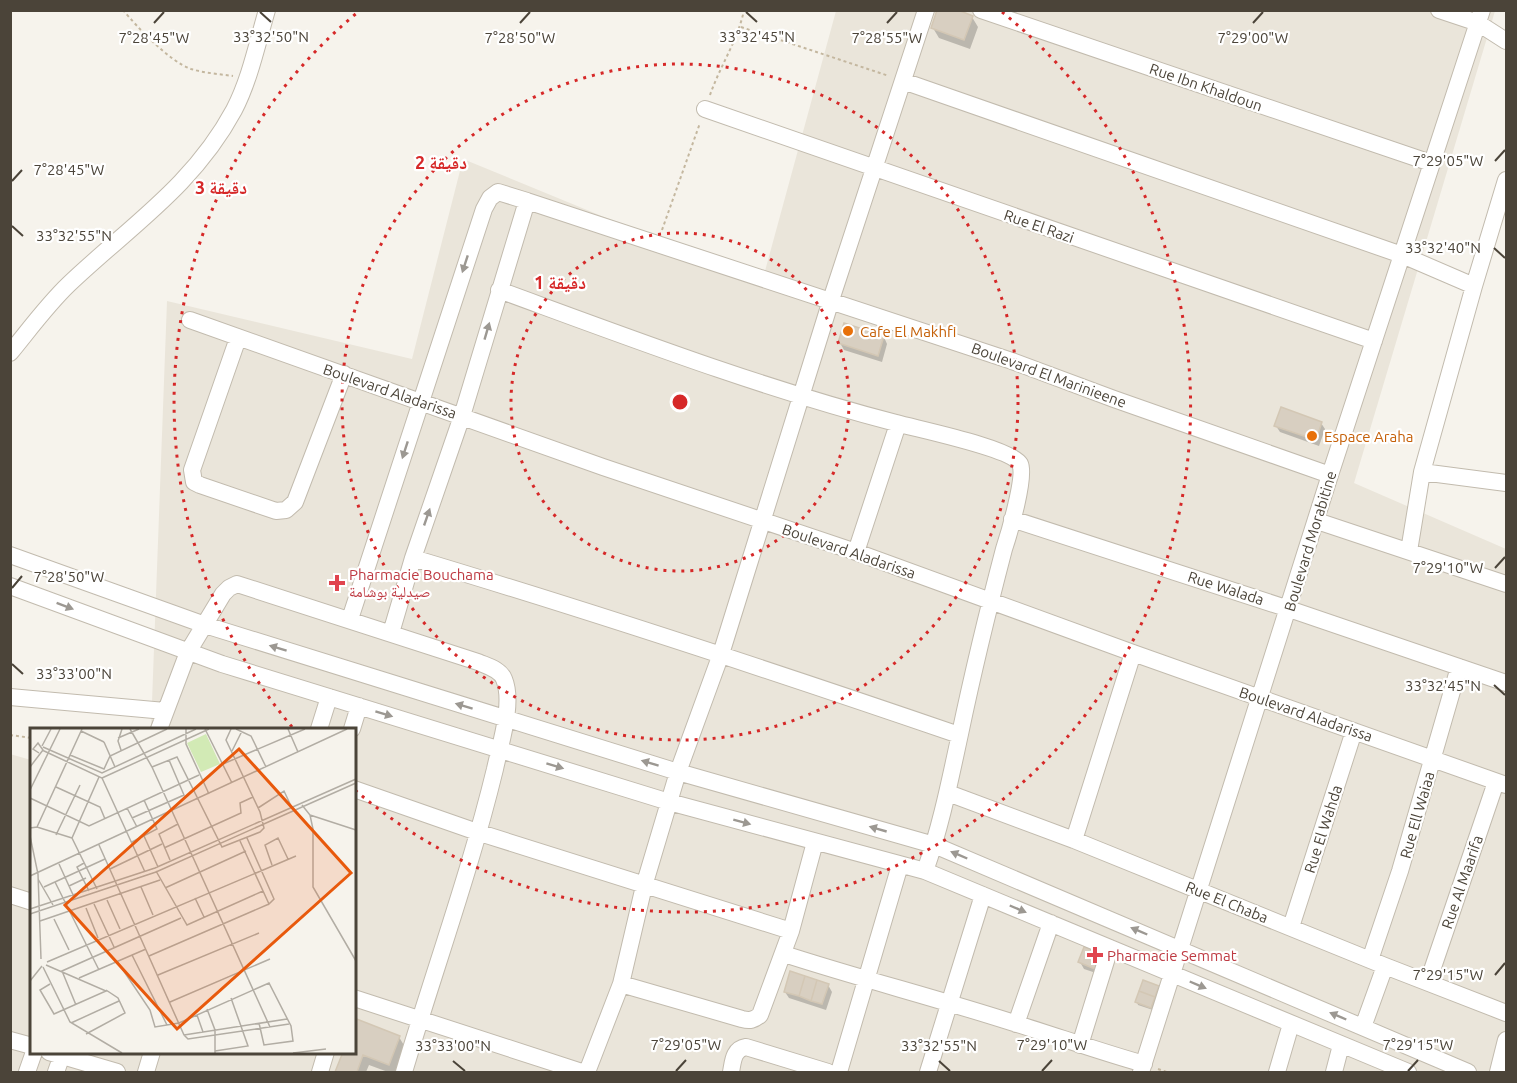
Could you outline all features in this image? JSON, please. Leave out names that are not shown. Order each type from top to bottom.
[{"type":"street","points":[[10,354],[66,286],[161,204],[196,167],[229,120],[247,77],[267,10]]},
{"type":"street","points":[[587,1072],[621,984],[644,886],[678,772],[721,654],[831,300],[926,10]]},
{"type":"street","name":"Rue Ibn Khaldoun","points":[[981,10],[1431,163]]},
{"type":"street","points":[[1439,10],[1480,17],[1506,41]]},
{"type":"street","name":"Boulevard Morabitine","points":[[1142,1068],[1330,475],[1480,17]]},
{"type":"street","points":[[903,81],[1401,255],[1474,285]]},
{"type":"street","name":"Rue El Razi","points":[[705,109],[1374,341]]},
{"type":"street","points":[[1409,551],[1422,472],[1506,180]]},
{"type":"street","name":"Boulevard El Marinieene","points":[[421,401],[487,201],[498,192],[1012,361],[1330,475]]},
{"type":"street","points":[[391,633],[413,558],[462,416],[527,201]]},
{"type":"street","points":[[499,290],[802,398],[953,438],[1008,454],[1016,459],[1021,467],[1022,476],[959,735],[948,794],[925,871]]},
{"type":"street","name":"Boulevard Aladarissa","points":[[190,320],[761,521],[856,552],[1501,783]]},
{"type":"street","points":[[238,338],[192,470],[194,482],[276,511],[291,507],[295,502],[344,374]]},
{"type":"street","points":[[350,619],[421,401]]},
{"type":"street","points":[[856,552],[898,424]]},
{"type":"street","points":[[1422,472],[1506,483]]},
{"type":"street","name":"Rue Walada","points":[[1012,519],[1289,609],[1506,684]]},
{"type":"street","points":[[1317,520],[1506,584]]},
{"type":"street","points":[[10,555],[204,625],[506,720],[934,845],[1468,1072]]},
{"type":"street","points":[[413,558],[721,654],[959,735]]},
{"type":"street","points":[[159,728],[188,652],[223,594],[237,584],[478,662],[503,676],[507,691],[506,720],[480,833],[404,1072]]},
{"type":"street","points":[[10,585],[188,652],[329,697],[669,802],[925,871],[1408,1072]]},
{"type":"street","points":[[1074,840],[1133,653]]},
{"type":"street","name":"Rue Ell Waiaa","points":[[1363,1027],[1400,871],[1459,667]]},
{"type":"street","points":[[10,697],[165,711]]},
{"type":"street","points":[[319,728],[329,697]]},
{"type":"street","points":[[352,728],[359,706]]},
{"type":"street","name":"Rue El Wahda","points":[[1291,927],[1354,731]]},
{"type":"street","name":"Rue Al Maarifa","points":[[1428,982],[1501,783]]},
{"type":"street","points":[[356,790],[480,833],[791,931]]},
{"type":"street","name":"Rue El Chaba","points":[[948,794],[1074,840],[1506,1013]]},
{"type":"street","points":[[621,984],[749,1020],[760,1015],[784,954],[815,842]]},
{"type":"street","points":[[839,1072],[900,865]]},
{"type":"street","points":[[10,895],[30,901]]},
{"type":"street","points":[[928,1072],[984,895]]},
{"type":"street","points":[[1016,1024],[1051,923]]},
{"type":"street","points":[[1080,1046],[1110,948]]},
{"type":"street","points":[[784,954],[1016,1024],[1142,1068]]},
{"type":"street","points":[[356,999],[582,1072]]},
{"type":"street","points":[[1277,1072],[1291,1024]]},
{"type":"street","points":[[10,1040],[30,1045]]},
{"type":"street","points":[[1498,1072],[1506,1040]]},
{"type":"street","points":[[1334,1072],[1341,1045]]},
{"type":"street","points":[[731,1072],[735,1053],[742,1047],[746,1047],[828,1072]]},
{"type":"street","points":[[27,1072],[34,1053]]},
{"type":"street","points":[[56,1072],[58,1053],[117,1072]]},
{"type":"street","points":[[146,1072],[152,1053]]},
{"type":"street","points":[[320,1072],[326,1053]]},
{"type":"path","points":[[123,10],[179,64],[200,72],[247,77]]},
{"type":"path","points":[[657,244],[718,71],[741,27],[744,10]]},
{"type":"path","points":[[741,27],[903,81]]},
{"type":"path","points":[[10,735],[30,738]]},
{"type":"shaded area","points":[[836,11],[1495,11],[1354,483],[1506,549],[1506,1072],[11,1072],[10,754],[30,760],[30,1053],[356,1053],[356,728],[151,728],[167,301],[412,359],[463,159],[762,282]]},
{"type":"building","points":[[937,10],[958,10],[973,16],[964,40],[931,28]]},
{"type":"building","points":[[844,323],[884,336],[878,356],[838,343]]},
{"type":"building","points":[[1281,407],[1322,422],[1316,440],[1274,426]]},
{"type":"building","points":[[1084,947],[1101,953],[1095,969],[1078,962]]},
{"type":"building","points":[[790,971],[805,976],[799,996],[784,992]]},
{"type":"building","points":[[805,976],[817,980],[811,1001],[799,996]]},
{"type":"building","points":[[817,980],[829,984],[822,1004],[811,1001]]},
{"type":"building","points":[[1143,980],[1159,986],[1155,997],[1139,991]]},
{"type":"building","points":[[1139,991],[1155,997],[1151,1008],[1135,1002]]},
{"type":"building","points":[[356,1019],[400,1036],[389,1065],[363,1055],[357,1072],[335,1072],[343,1053],[356,1053]]},
{"type":"place","name":"Cafe El Makhfi","points":[[848,331]]},
{"type":"place","name":"Espace Araha","points":[[1312,436]]},
{"type":"place","name":"Pharmacie Bouchama صيدلية بوشامة","points":[[337,583]]},
{"type":"place","name":"Pharmacie Semmat","points":[[1095,955]]}]
